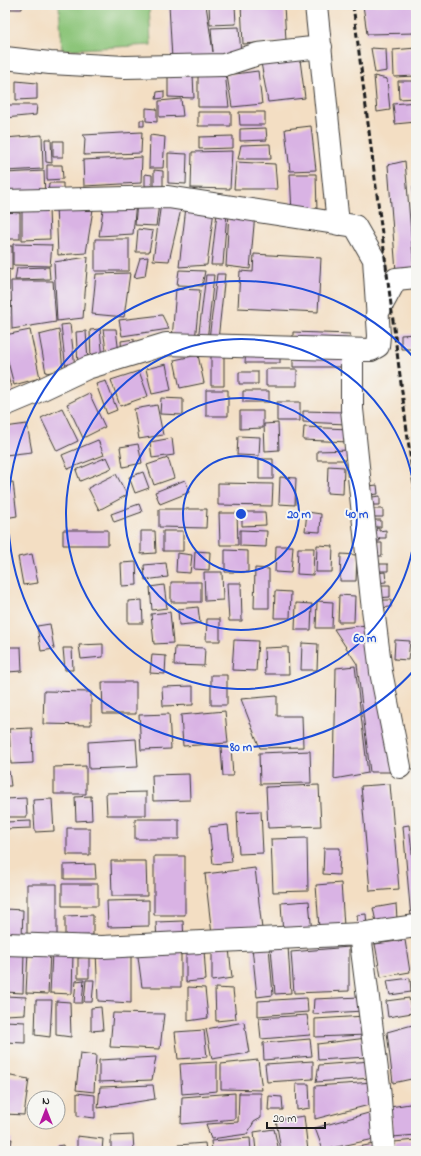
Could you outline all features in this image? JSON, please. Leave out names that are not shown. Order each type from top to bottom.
[{"type":"street","points":[[316,5],[338,224]]},
{"type":"street","points":[[5,58],[50,63],[124,67],[224,65],[258,54],[321,47]]},
{"type":"street","points":[[5,201],[168,197],[355,226],[374,259],[378,346],[371,350],[352,350],[166,344],[87,368],[5,405]]},
{"type":"street","points":[[377,314],[396,279],[416,277]]},
{"type":"street","points":[[352,350],[352,409],[372,601],[381,672],[400,766]]},
{"type":"street","points":[[5,944],[102,947],[360,934],[416,926]]},
{"type":"street","points":[[360,934],[379,1086],[384,1151]]},
{"type":"green space","points":[[59,5],[149,5],[151,45],[62,50]]},
{"type":"building","points":[[5,5],[22,5],[22,9],[5,9]]},
{"type":"building","points":[[169,5],[206,5],[213,52],[211,28],[239,27],[241,55],[172,59]]},
{"type":"building","points":[[209,5],[235,5],[236,24],[210,25]]},
{"type":"building","points":[[241,5],[284,5],[286,41],[243,44]]},
{"type":"building","points":[[363,5],[413,5],[416,33],[367,34]]},
{"type":"building","points":[[371,48],[386,49],[387,71],[375,73]]},
{"type":"building","points":[[416,48],[416,76],[394,77],[393,50]]},
{"type":"building","points":[[299,52],[305,98],[268,102],[260,57]]},
{"type":"building","points":[[258,71],[262,104],[232,107],[227,75]]},
{"type":"building","points":[[198,73],[225,73],[229,107],[198,107]]},
{"type":"building","points":[[168,74],[193,74],[194,98],[168,97]]},
{"type":"building","points":[[374,76],[387,79],[390,110],[377,112]]},
{"type":"building","points":[[16,81],[37,83],[37,99],[16,100]]},
{"type":"building","points":[[398,81],[416,81],[416,98],[399,99]]},
{"type":"building","points":[[164,91],[164,98],[156,99],[157,92]]},
{"type":"building","points":[[181,99],[183,116],[159,117],[159,101]]},
{"type":"building","points":[[416,102],[416,122],[395,124],[393,104]]},
{"type":"building","points":[[5,105],[37,105],[36,115],[5,118]]},
{"type":"building","points":[[146,108],[157,109],[157,122],[146,121]]},
{"type":"building","points":[[198,112],[231,112],[231,126],[198,126]]},
{"type":"building","points":[[239,112],[265,112],[265,125],[240,125]]},
{"type":"building","points":[[140,120],[144,120],[144,126],[140,126]]},
{"type":"building","points":[[311,126],[316,170],[290,171],[285,129]]},
{"type":"building","points":[[266,128],[267,140],[240,141],[240,129]]},
{"type":"building","points":[[142,132],[141,153],[84,155],[85,139],[83,135]]},
{"type":"building","points":[[42,135],[43,169],[5,171],[5,138]]},
{"type":"building","points":[[150,135],[165,137],[163,168],[149,168]]},
{"type":"building","points":[[233,136],[233,148],[199,149],[199,137]]},
{"type":"building","points":[[45,139],[51,139],[52,163],[46,162]]},
{"type":"building","points":[[53,141],[63,141],[63,157],[53,157]]},
{"type":"building","points":[[270,144],[271,159],[238,159],[241,145]]},
{"type":"building","points":[[232,151],[230,189],[191,188],[192,152]]},
{"type":"building","points":[[168,153],[187,154],[186,184],[168,183]]},
{"type":"building","points":[[142,157],[141,183],[84,186],[83,160]]},
{"type":"building","points":[[405,161],[414,269],[396,272],[388,165]]},
{"type":"building","points":[[236,162],[275,164],[277,189],[234,189]]},
{"type":"building","points":[[47,165],[62,165],[63,179],[47,180]]},
{"type":"building","points":[[154,170],[163,171],[163,186],[154,186]]},
{"type":"building","points":[[44,171],[45,197],[5,199],[5,173]]},
{"type":"building","points":[[145,174],[152,175],[152,186],[145,186]]},
{"type":"building","points":[[290,174],[316,174],[317,212],[292,213]]},
{"type":"building","points":[[49,183],[63,183],[63,194],[48,194]]},
{"type":"building","points":[[413,186],[416,186],[416,220],[415,220]]},
{"type":"building","points":[[136,202],[133,234],[99,236],[104,203]]},
{"type":"building","points":[[137,202],[159,204],[156,226],[135,225]]},
{"type":"building","points":[[94,203],[86,253],[58,255],[56,205]]},
{"type":"building","points":[[161,203],[182,205],[169,261],[153,260]]},
{"type":"building","points":[[186,207],[214,210],[207,265],[179,267]]},
{"type":"building","points":[[49,208],[50,239],[22,240],[22,209]]},
{"type":"building","points":[[229,211],[255,214],[250,269],[226,266]]},
{"type":"building","points":[[6,212],[20,213],[20,239],[8,239]]},
{"type":"building","points":[[227,212],[223,265],[211,265],[217,213]]},
{"type":"building","points":[[138,229],[153,231],[149,252],[136,252]]},
{"type":"building","points":[[95,239],[129,239],[129,271],[95,271]]},
{"type":"building","points":[[13,244],[52,245],[50,266],[13,265]]},
{"type":"building","points":[[5,246],[12,246],[12,270],[5,269]]},
{"type":"building","points":[[254,254],[321,258],[318,312],[238,308],[240,271],[253,272]]},
{"type":"building","points":[[88,257],[83,318],[57,321],[54,262]]},
{"type":"building","points":[[148,257],[145,276],[134,278],[140,258]]},
{"type":"building","points":[[49,267],[50,279],[15,280],[17,268]]},
{"type":"building","points":[[179,270],[205,271],[202,286],[177,285]]},
{"type":"building","points":[[5,271],[9,271],[9,291],[5,291]]},
{"type":"building","points":[[130,273],[124,317],[92,314],[96,274]]},
{"type":"building","points":[[217,274],[225,274],[218,340],[209,339]]},
{"type":"building","points":[[206,275],[214,275],[207,341],[198,340]]},
{"type":"building","points":[[11,281],[53,281],[56,322],[12,329]]},
{"type":"building","points":[[176,289],[200,290],[195,341],[172,339]]},
{"type":"building","points":[[5,294],[8,294],[9,314],[5,314]]},
{"type":"building","points":[[162,315],[169,329],[122,336],[119,320]]},
{"type":"building","points":[[9,316],[9,330],[5,331],[5,317]]},
{"type":"building","points":[[70,324],[75,367],[66,371],[61,325]]},
{"type":"building","points":[[100,329],[103,359],[91,361],[90,330]]},
{"type":"building","points":[[103,329],[116,329],[119,354],[107,357]]},
{"type":"building","points":[[30,330],[40,378],[14,385],[5,350],[5,335]]},
{"type":"building","points":[[59,330],[63,370],[46,373],[39,335]]},
{"type":"building","points":[[86,331],[88,361],[78,364],[76,332]]},
{"type":"building","points":[[293,332],[350,334],[350,367],[293,367]]},
{"type":"building","points":[[416,334],[416,349],[401,349],[401,335]]},
{"type":"building","points":[[134,339],[134,349],[122,354],[121,341]]},
{"type":"building","points":[[246,349],[280,350],[280,363],[245,363]]},
{"type":"building","points":[[211,354],[224,354],[224,386],[211,386]]},
{"type":"building","points":[[198,355],[204,383],[180,388],[174,360]]},
{"type":"building","points":[[166,364],[171,390],[152,394],[146,369]]},
{"type":"building","points":[[5,368],[13,393],[5,397]]},
{"type":"building","points":[[266,369],[297,369],[297,386],[266,386]]},
{"type":"building","points":[[139,371],[148,396],[120,406],[111,380]]},
{"type":"building","points":[[239,372],[258,372],[258,384],[239,384]]},
{"type":"building","points":[[106,381],[117,410],[107,414],[96,384]]},
{"type":"building","points":[[206,390],[228,390],[228,416],[206,416]]},
{"type":"building","points":[[243,391],[269,391],[269,402],[243,402]]},
{"type":"building","points":[[89,393],[105,427],[83,438],[67,404]]},
{"type":"building","points":[[161,398],[183,399],[183,415],[160,414]]},
{"type":"building","points":[[277,402],[300,402],[300,421],[277,421]]},
{"type":"building","points":[[157,405],[163,435],[139,439],[134,409]]},
{"type":"building","points":[[62,408],[78,441],[57,451],[41,418]]},
{"type":"building","points":[[240,411],[263,411],[263,428],[240,429]]},
{"type":"building","points":[[303,411],[346,412],[346,424],[303,422]]},
{"type":"building","points":[[278,423],[279,450],[265,451],[264,424]]},
{"type":"building","points":[[27,424],[32,452],[5,455],[5,427]]},
{"type":"building","points":[[304,427],[349,429],[349,442],[303,440]]},
{"type":"building","points":[[238,436],[260,437],[259,456],[237,455]]},
{"type":"building","points":[[172,438],[174,455],[152,458],[150,442]]},
{"type":"building","points":[[98,440],[104,455],[68,469],[62,455]]},
{"type":"building","points":[[138,444],[142,463],[123,467],[120,447]]},
{"type":"building","points":[[352,450],[352,460],[317,460],[317,451]]},
{"type":"building","points":[[107,457],[112,468],[80,481],[76,470]]},
{"type":"building","points":[[168,458],[174,478],[154,485],[147,465]]},
{"type":"building","points":[[259,459],[273,459],[273,479],[259,479]]},
{"type":"building","points":[[328,466],[344,467],[343,494],[327,493]]},
{"type":"building","points":[[143,472],[149,488],[135,493],[129,477]]},
{"type":"building","points":[[116,474],[127,495],[99,510],[88,488]]},
{"type":"building","points":[[280,477],[296,478],[295,505],[279,504]]},
{"type":"building","points":[[185,480],[190,492],[160,504],[155,492]]},
{"type":"building","points":[[13,482],[17,516],[5,518],[5,483]]},
{"type":"building","points":[[218,483],[273,484],[272,506],[218,505]]},
{"type":"building","points":[[377,485],[378,494],[370,495],[369,486]]},
{"type":"building","points":[[380,496],[380,505],[372,505],[372,497]]},
{"type":"building","points":[[139,504],[142,512],[114,522],[111,514]]},
{"type":"building","points":[[159,509],[207,509],[206,528],[159,527]]},
{"type":"building","points":[[370,509],[383,509],[383,517],[370,517]]},
{"type":"building","points":[[242,512],[265,512],[266,525],[242,526]]},
{"type":"building","points":[[307,512],[321,514],[320,532],[305,531]]},
{"type":"building","points":[[219,513],[237,513],[238,545],[220,545]]},
{"type":"building","points":[[370,520],[381,520],[381,527],[370,527]]},
{"type":"building","points":[[379,528],[379,531],[386,530],[386,538],[379,538],[380,541],[371,541],[371,529]]},
{"type":"building","points":[[63,530],[108,530],[108,545],[63,545]]},
{"type":"building","points":[[240,530],[267,531],[266,547],[240,546]]},
{"type":"building","points":[[141,531],[155,531],[156,553],[141,554]]},
{"type":"building","points":[[163,531],[183,531],[183,551],[163,551]]},
{"type":"building","points":[[372,543],[382,543],[382,556],[373,556]]},
{"type":"building","points":[[317,545],[333,546],[332,572],[316,572]]},
{"type":"building","points":[[276,546],[293,546],[291,573],[275,572]]},
{"type":"building","points":[[298,548],[314,548],[313,575],[297,574]]},
{"type":"building","points":[[225,550],[248,551],[248,572],[225,572]]},
{"type":"building","points":[[195,551],[210,552],[209,570],[194,569]]},
{"type":"building","points":[[177,553],[192,555],[190,573],[176,572]]},
{"type":"building","points":[[32,554],[38,583],[23,585],[18,557]]},
{"type":"building","points":[[341,554],[357,555],[356,581],[340,581]]},
{"type":"building","points":[[136,562],[137,585],[122,586],[121,563]]},
{"type":"building","points":[[166,563],[168,577],[145,580],[144,565]]},
{"type":"building","points":[[375,564],[388,564],[388,571],[375,571]]},
{"type":"building","points":[[255,568],[269,569],[269,608],[254,608]]},
{"type":"building","points":[[204,572],[222,572],[223,600],[205,601]]},
{"type":"building","points":[[385,572],[386,582],[376,583],[375,573]]},
{"type":"building","points":[[171,582],[201,582],[201,602],[171,602]]},
{"type":"building","points":[[227,583],[241,583],[242,621],[229,621]]},
{"type":"building","points":[[164,585],[167,608],[152,610],[150,587]]},
{"type":"building","points":[[377,585],[390,585],[390,597],[377,598]]},
{"type":"building","points":[[275,591],[291,592],[290,618],[274,618]]},
{"type":"building","points":[[339,595],[355,596],[354,622],[338,622]]},
{"type":"building","points":[[142,600],[143,623],[128,623],[128,601]]},
{"type":"building","points":[[378,600],[391,600],[391,607],[378,608]]},
{"type":"building","points":[[317,601],[333,602],[332,628],[316,628]]},
{"type":"building","points":[[296,603],[312,604],[311,630],[295,630]]},
{"type":"building","points":[[198,607],[200,623],[179,625],[178,609]]},
{"type":"building","points":[[170,612],[173,643],[154,644],[151,614]]},
{"type":"building","points":[[207,619],[220,619],[220,641],[206,641]]},
{"type":"building","points":[[50,624],[54,649],[41,651],[37,626]]},
{"type":"building","points":[[366,625],[395,772],[370,772],[357,664],[334,629]]},
{"type":"building","points":[[234,640],[258,641],[256,671],[232,670]]},
{"type":"building","points":[[395,640],[410,641],[408,660],[394,659]]},
{"type":"building","points":[[302,643],[318,644],[317,670],[301,670]]},
{"type":"building","points":[[103,644],[103,657],[81,659],[79,645]]},
{"type":"building","points":[[7,647],[21,647],[22,671],[7,672]]},
{"type":"building","points":[[175,647],[205,648],[204,666],[174,665]]},
{"type":"building","points":[[288,647],[289,674],[265,674],[264,648]]},
{"type":"building","points":[[63,648],[72,648],[73,670],[65,670]]},
{"type":"building","points":[[152,655],[166,656],[165,674],[150,673]]},
{"type":"building","points":[[355,666],[368,773],[334,779],[336,668]]},
{"type":"building","points":[[211,675],[227,675],[227,705],[211,705]]},
{"type":"building","points":[[102,682],[136,682],[136,714],[103,714]]},
{"type":"building","points":[[193,686],[193,705],[163,706],[162,687]]},
{"type":"building","points":[[44,691],[91,692],[91,725],[43,724]]},
{"type":"building","points":[[277,696],[277,716],[302,716],[303,747],[260,748],[241,699]]},
{"type":"building","points":[[225,711],[228,743],[183,746],[181,715]]},
{"type":"building","points":[[169,714],[171,749],[141,750],[139,715]]},
{"type":"building","points":[[32,728],[33,763],[11,764],[9,729]]},
{"type":"building","points":[[136,739],[138,767],[89,769],[88,742]]},
{"type":"building","points":[[221,747],[231,747],[233,776],[223,776]]},
{"type":"building","points":[[310,751],[311,783],[260,784],[259,753]]},
{"type":"building","points":[[86,766],[86,794],[54,794],[54,767]]},
{"type":"building","points":[[9,771],[11,786],[5,786],[5,772]]},
{"type":"building","points":[[189,774],[190,800],[153,801],[152,775]]},
{"type":"building","points":[[390,784],[399,889],[370,891],[361,786]]},
{"type":"building","points":[[319,785],[321,826],[268,828],[266,787]]},
{"type":"building","points":[[146,792],[146,815],[107,815],[106,793]]},
{"type":"building","points":[[91,796],[92,820],[76,821],[75,797]]},
{"type":"building","points":[[26,798],[27,817],[5,817],[5,799]]},
{"type":"building","points":[[52,799],[54,831],[35,832],[33,800]]},
{"type":"building","points":[[261,811],[263,853],[239,854],[237,812]]},
{"type":"building","points":[[135,819],[179,819],[179,839],[135,839]]},
{"type":"building","points":[[31,821],[31,828],[5,829],[5,822]]},
{"type":"building","points":[[228,825],[232,862],[213,864],[209,827]]},
{"type":"building","points":[[409,825],[416,889],[416,917],[411,918],[403,826]]},
{"type":"building","points":[[67,828],[90,828],[90,855],[67,855]]},
{"type":"building","points":[[307,838],[308,891],[273,892],[271,839]]},
{"type":"building","points":[[324,848],[340,848],[339,875],[323,874]]},
{"type":"building","points":[[154,856],[185,856],[185,915],[154,915]]},
{"type":"building","points":[[111,861],[146,861],[147,896],[112,896]]},
{"type":"building","points":[[95,864],[96,879],[64,879],[64,865]]},
{"type":"building","points":[[255,868],[262,929],[212,935],[205,874]]},
{"type":"building","points":[[341,883],[344,926],[319,928],[316,885]]},
{"type":"building","points":[[27,884],[57,884],[57,937],[27,937]]},
{"type":"building","points":[[62,884],[98,884],[98,906],[62,906]]},
{"type":"building","points":[[149,900],[149,926],[108,927],[107,901]]},
{"type":"building","points":[[309,901],[312,933],[283,935],[281,903]]},
{"type":"building","points":[[396,904],[397,919],[376,922],[373,908]]},
{"type":"building","points":[[5,909],[23,910],[22,937],[5,937]]},
{"type":"building","points":[[366,914],[367,927],[358,928],[357,915]]},
{"type":"building","points":[[93,915],[93,935],[65,936],[65,916]]},
{"type":"building","points":[[183,921],[184,942],[157,943],[156,922]]},
{"type":"building","points":[[405,940],[410,972],[381,977],[375,944]]},
{"type":"building","points":[[288,946],[291,993],[275,994],[271,948]]},
{"type":"building","points":[[212,947],[229,948],[232,978],[212,981]]},
{"type":"building","points":[[252,947],[269,947],[273,995],[257,997]]},
{"type":"building","points":[[349,947],[349,991],[294,993],[291,952]]},
{"type":"building","points":[[137,949],[181,949],[181,987],[142,987]]},
{"type":"building","points":[[186,949],[204,950],[206,980],[186,982]]},
{"type":"building","points":[[5,950],[24,951],[23,993],[5,992]]},
{"type":"building","points":[[28,951],[50,952],[48,994],[26,993]]},
{"type":"building","points":[[96,951],[131,951],[131,1003],[98,1001]]},
{"type":"building","points":[[52,952],[73,953],[72,994],[50,993]]},
{"type":"building","points":[[89,957],[89,978],[78,978],[78,958]]},
{"type":"building","points":[[410,978],[411,992],[390,995],[387,981]]},
{"type":"building","points":[[84,980],[82,1003],[74,1003],[76,981]]},
{"type":"building","points":[[86,980],[94,980],[92,1002],[84,1002]]},
{"type":"building","points":[[188,987],[205,988],[208,1018],[188,1021]]},
{"type":"building","points":[[215,988],[233,989],[236,1019],[216,1021]]},
{"type":"building","points":[[5,996],[26,997],[25,1014],[5,1015]]},
{"type":"building","points":[[361,997],[363,1011],[313,1014],[314,999]]},
{"type":"building","points":[[307,998],[308,1012],[258,1016],[258,1001]]},
{"type":"building","points":[[409,998],[412,1013],[388,1017],[386,1001]]},
{"type":"building","points":[[36,1000],[52,1000],[50,1037],[35,1035]]},
{"type":"building","points":[[56,1001],[70,1002],[71,1037],[56,1035]]},
{"type":"building","points":[[101,1007],[103,1030],[91,1031],[91,1008]]},
{"type":"building","points":[[113,1013],[164,1014],[160,1049],[110,1047]]},
{"type":"building","points":[[307,1015],[310,1035],[261,1039],[259,1018]]},
{"type":"building","points":[[365,1016],[367,1035],[315,1037],[315,1019]]},
{"type":"building","points":[[5,1021],[25,1022],[25,1043],[5,1042]]},
{"type":"building","points":[[244,1022],[249,1053],[212,1059],[206,1029]]},
{"type":"building","points":[[416,1024],[416,1078],[393,1083],[387,1032]]},
{"type":"building","points":[[204,1030],[207,1057],[178,1059],[175,1032]]},
{"type":"building","points":[[367,1038],[367,1057],[318,1060],[317,1044]]},
{"type":"building","points":[[310,1039],[312,1056],[264,1060],[263,1043]]},
{"type":"building","points":[[80,1053],[96,1055],[94,1092],[76,1090]]},
{"type":"building","points":[[156,1057],[152,1080],[99,1082],[99,1060]]},
{"type":"building","points":[[258,1060],[262,1090],[221,1089],[221,1064]]},
{"type":"building","points":[[313,1061],[313,1079],[267,1082],[265,1064]]},
{"type":"building","points":[[371,1061],[371,1078],[316,1082],[319,1065]]},
{"type":"building","points":[[217,1062],[217,1091],[182,1094],[180,1064]]},
{"type":"building","points":[[5,1075],[29,1079],[27,1090],[26,1090],[24,1115],[5,1114]]},
{"type":"building","points":[[374,1082],[373,1104],[315,1119],[315,1086]]},
{"type":"building","points":[[296,1084],[309,1084],[310,1108],[297,1110]]},
{"type":"building","points":[[153,1085],[155,1099],[98,1108],[100,1087]]},
{"type":"building","points":[[77,1093],[95,1095],[95,1118],[77,1116]]},
{"type":"building","points":[[235,1093],[235,1119],[181,1124],[182,1097]]},
{"type":"building","points":[[239,1093],[261,1093],[261,1118],[254,1122],[247,1134],[211,1139],[206,1124],[238,1122]]},
{"type":"building","points":[[269,1096],[282,1097],[283,1110],[268,1110]]},
{"type":"building","points":[[416,1103],[416,1135],[393,1137],[390,1107]]},
{"type":"building","points":[[372,1112],[379,1138],[323,1150],[315,1128]]},
{"type":"building","points":[[304,1116],[308,1151],[281,1151],[276,1120]]},
{"type":"building","points":[[274,1129],[279,1151],[256,1151],[254,1132]]},
{"type":"building","points":[[133,1135],[134,1151],[111,1151],[111,1136]]},
{"type":"building","points":[[77,1136],[103,1139],[102,1151],[77,1151]]},
{"type":"building","points":[[250,1138],[251,1151],[212,1151],[211,1141]]},
{"type":"building","points":[[12,1139],[10,1151],[5,1151],[5,1140]]},
{"type":"building","points":[[416,1140],[416,1151],[395,1151],[394,1142]]},
{"type":"building","points":[[205,1143],[206,1151],[179,1151],[178,1145]]},
{"type":"building","points":[[379,1143],[380,1151],[342,1151],[342,1150]]},
{"type":"building","points":[[63,1145],[64,1151],[57,1151],[57,1146]]},
{"type":"railway","points":[[353,5],[416,502]]}]
